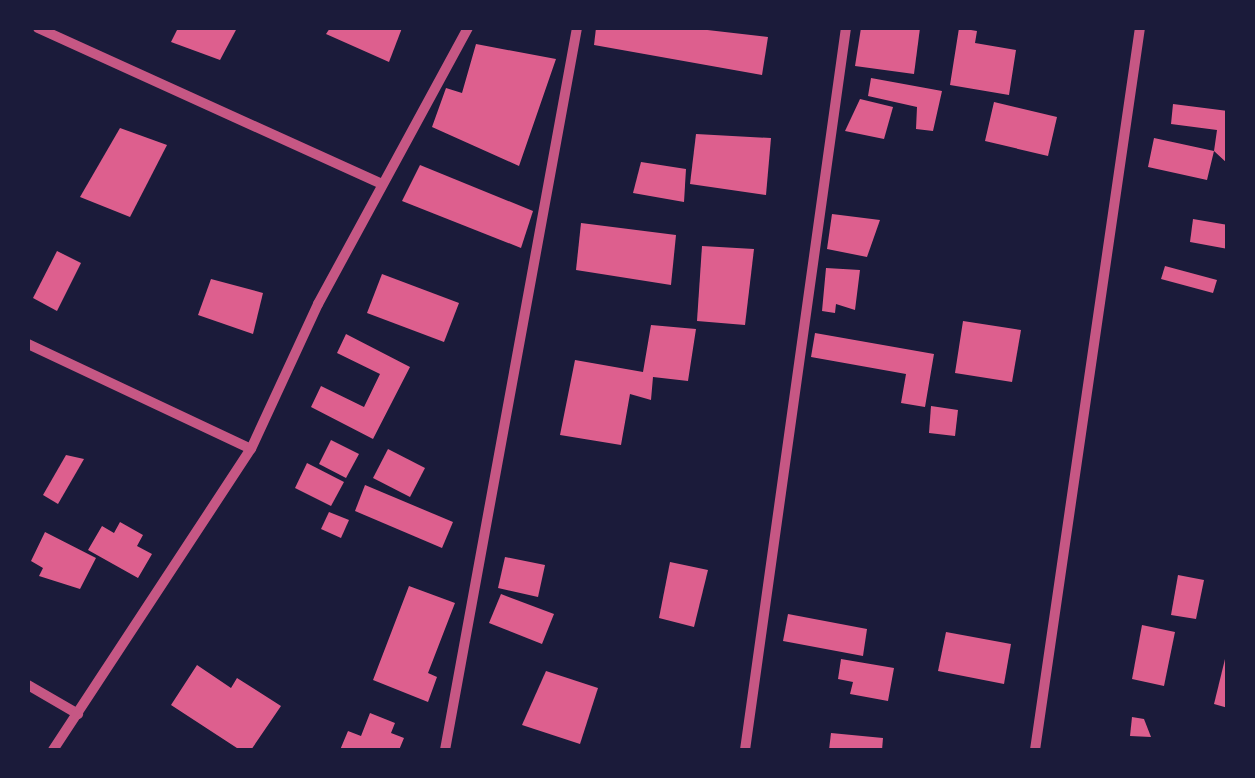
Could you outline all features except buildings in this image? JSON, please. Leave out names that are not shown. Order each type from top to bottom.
[{"type":"street","points":[[38,28],[382,184]]},
{"type":"street","points":[[53,750],[250,450],[382,184],[468,28]]},
{"type":"street","points":[[445,750],[577,28]]},
{"type":"street","points":[[745,750],[846,28]]},
{"type":"street","points":[[1034,750],[1140,28]]},
{"type":"street","points":[[28,344],[250,450]]},
{"type":"street","points":[[28,685],[78,714]]}]
